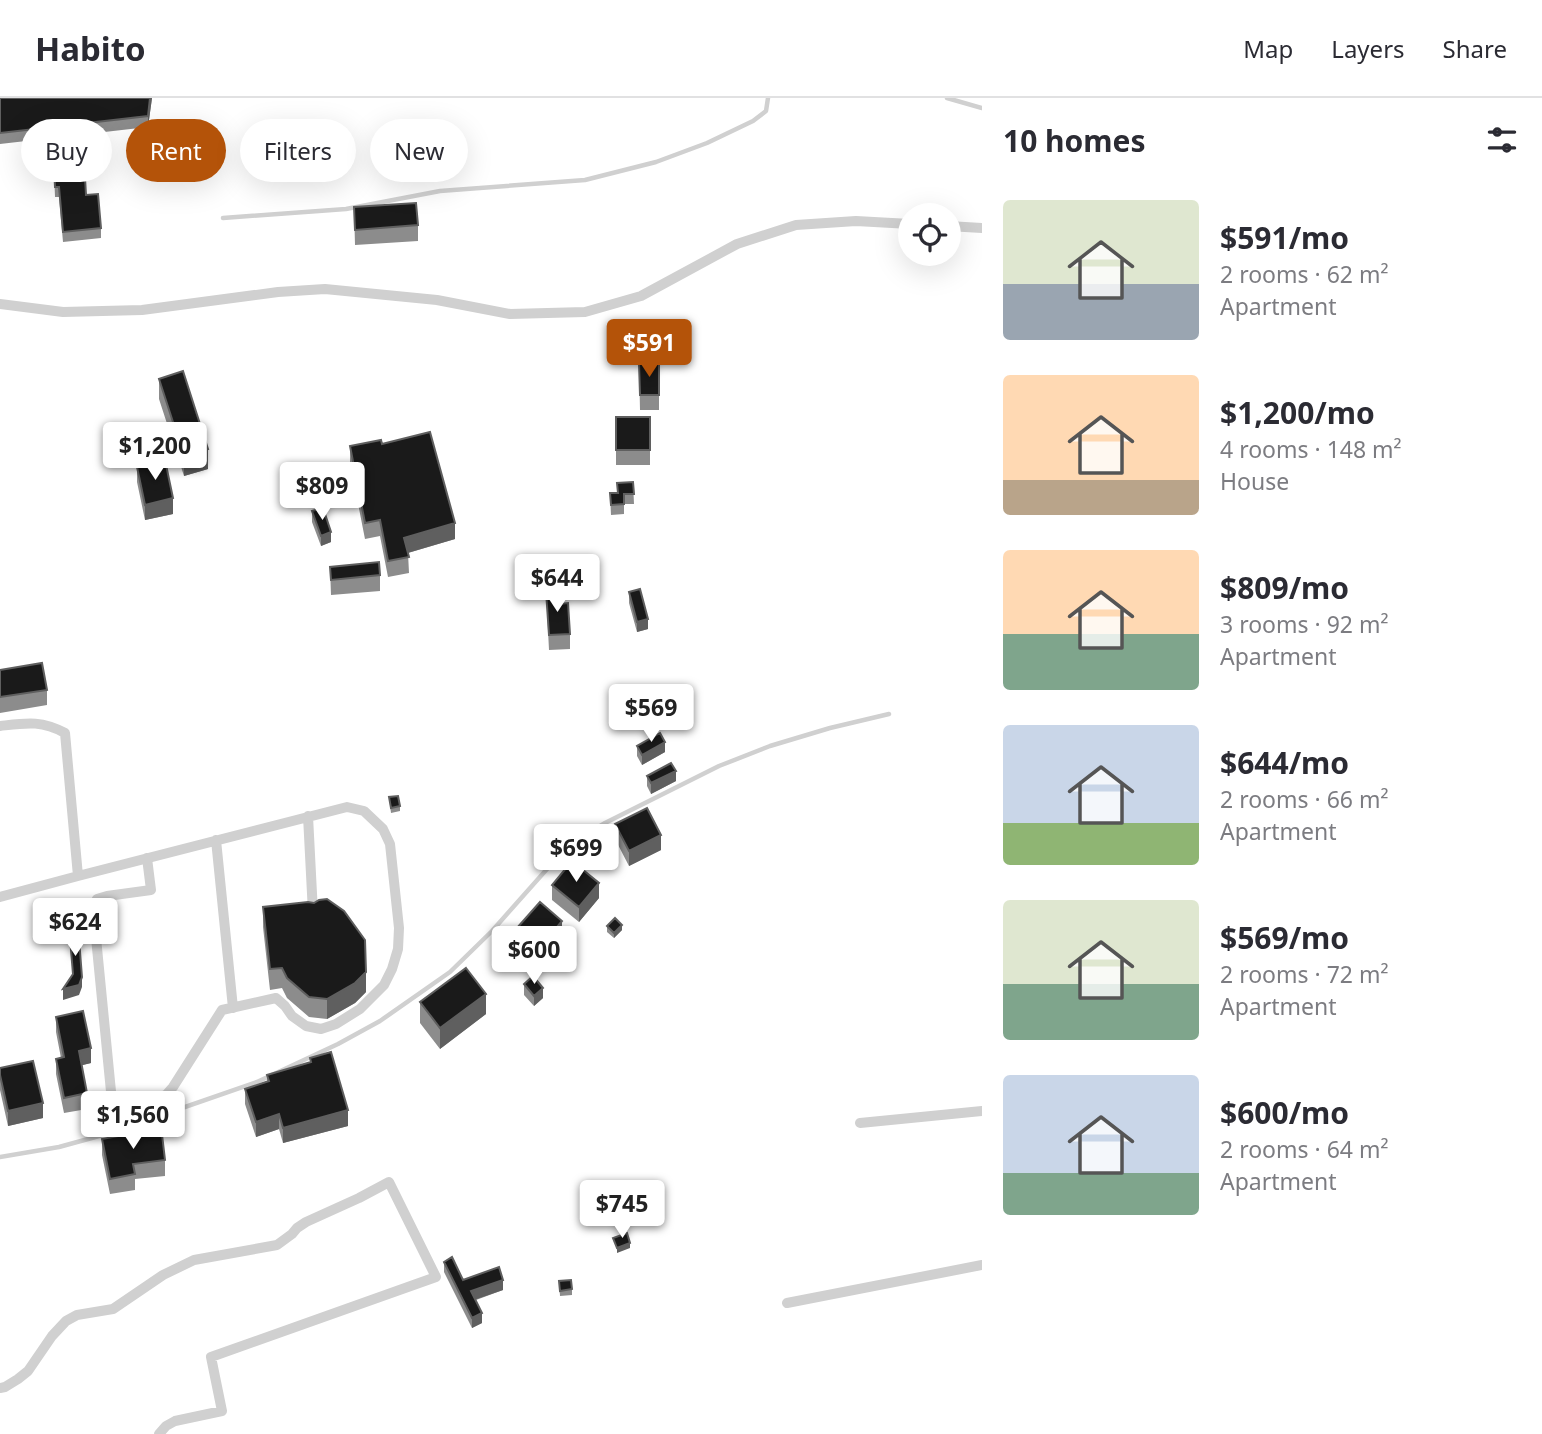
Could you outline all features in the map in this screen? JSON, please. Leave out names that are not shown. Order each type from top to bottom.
[{"type":"street","points":[[0,304],[63,312],[142,310],[278,292],[325,289],[438,300],[510,314],[585,312],[641,296],[737,244],[796,225],[856,221],[898,223]]},
{"type":"street","points":[[961,227],[982,228]]},
{"type":"street","points":[[0,726],[30,723],[51,725],[65,733],[78,876]]},
{"type":"street","points":[[0,897],[78,876],[147,858],[216,840],[308,816],[347,807],[365,811],[383,829],[390,844],[399,928],[398,949],[392,969],[384,985],[360,1009],[336,1024],[321,1029],[306,1026],[275,998],[222,1010],[166,1095],[113,1112],[93,907],[97,900],[107,896],[150,890],[147,858]]},
{"type":"street","points":[[308,816],[313,916]]},
{"type":"street","points":[[216,840],[233,1007]]},
{"type":"street","points":[[859,1123],[982,1111]]},
{"type":"street","points":[[0,1388],[28,1371],[52,1336],[66,1321],[77,1315],[113,1309],[163,1275],[194,1260],[277,1245],[306,1222],[389,1182],[436,1277],[211,1357],[222,1411],[175,1422],[166,1426],[159,1434]]},
{"type":"street","points":[[787,1303],[982,1265]]},
{"type":"lane","points":[[223,218],[346,209],[440,191],[585,180],[656,162],[707,143],[753,121],[766,111],[768,98]]},
{"type":"lane","points":[[947,98],[982,108]]},
{"type":"lane","points":[[0,1157],[110,1133],[257,1082],[338,1044],[380,1021],[450,972],[492,931],[563,851],[605,823],[732,761],[770,746],[889,714]]},
{"type":"building","points":[[0,98],[150,98],[148,116],[112,120],[21,119],[21,131],[0,133]]},
{"type":"building","points":[[55,182],[85,182],[86,195],[98,194],[101,228],[63,232],[59,187],[55,187]]},
{"type":"building","points":[[416,203],[418,225],[355,230],[354,207]]},
{"type":"building","points":[[639,363],[659,363],[659,395],[640,395]]},
{"type":"building","points":[[183,371],[208,449],[184,456],[159,379]]},
{"type":"building","points":[[616,417],[650,417],[650,450],[616,450]]},
{"type":"building","points":[[430,432],[455,523],[404,538],[409,557],[388,561],[380,520],[365,523],[350,446],[381,440],[382,444]]},
{"type":"building","points":[[165,460],[173,498],[145,505],[137,467]]},
{"type":"building","points":[[633,482],[634,494],[624,494],[624,504],[611,505],[610,493],[618,493],[617,483]]},
{"type":"building","points":[[323,508],[331,532],[321,536],[312,511]]},
{"type":"building","points":[[379,562],[380,575],[331,580],[330,567]]},
{"type":"building","points":[[640,589],[648,619],[637,622],[629,592]]},
{"type":"building","points":[[559,590],[560,604],[568,603],[570,634],[549,635],[546,591]]},
{"type":"building","points":[[42,663],[47,690],[0,697],[0,670]]},
{"type":"building","points":[[660,733],[665,742],[642,755],[637,746]]},
{"type":"building","points":[[671,763],[676,771],[651,783],[647,776]]},
{"type":"building","points":[[398,796],[400,806],[391,808],[389,797]]},
{"type":"building","points":[[647,808],[661,835],[629,851],[615,824]]},
{"type":"building","points":[[572,861],[599,883],[579,907],[552,885]]},
{"type":"building","points":[[327,899],[344,911],[365,940],[366,972],[355,983],[327,999],[309,997],[287,978],[282,968],[270,969],[263,907],[314,903]]},
{"type":"building","points":[[540,902],[562,921],[540,948],[517,928]]},
{"type":"building","points":[[615,918],[622,925],[614,933],[607,926]]},
{"type":"building","points":[[69,926],[78,926],[82,977],[79,985],[63,989],[73,974]]},
{"type":"building","points":[[466,968],[486,994],[440,1028],[420,1002]]},
{"type":"building","points":[[533,976],[543,988],[534,996],[524,984]]},
{"type":"building","points":[[83,1011],[91,1048],[79,1051],[87,1093],[64,1098],[56,1059],[64,1057],[56,1017]]},
{"type":"building","points":[[331,1052],[348,1110],[283,1128],[279,1114],[256,1122],[245,1089],[269,1081],[267,1075],[311,1062],[310,1058]]},
{"type":"building","points":[[33,1061],[43,1103],[8,1111],[0,1068]]},
{"type":"building","points":[[161,1126],[165,1160],[133,1164],[135,1174],[110,1179],[102,1139],[135,1133],[135,1129]]},
{"type":"building","points":[[627,1233],[630,1243],[617,1248],[613,1238]]},
{"type":"building","points":[[452,1257],[463,1280],[499,1267],[503,1280],[471,1291],[482,1313],[472,1318],[444,1262]]},
{"type":"building","points":[[571,1280],[572,1289],[560,1291],[559,1281]]}]
